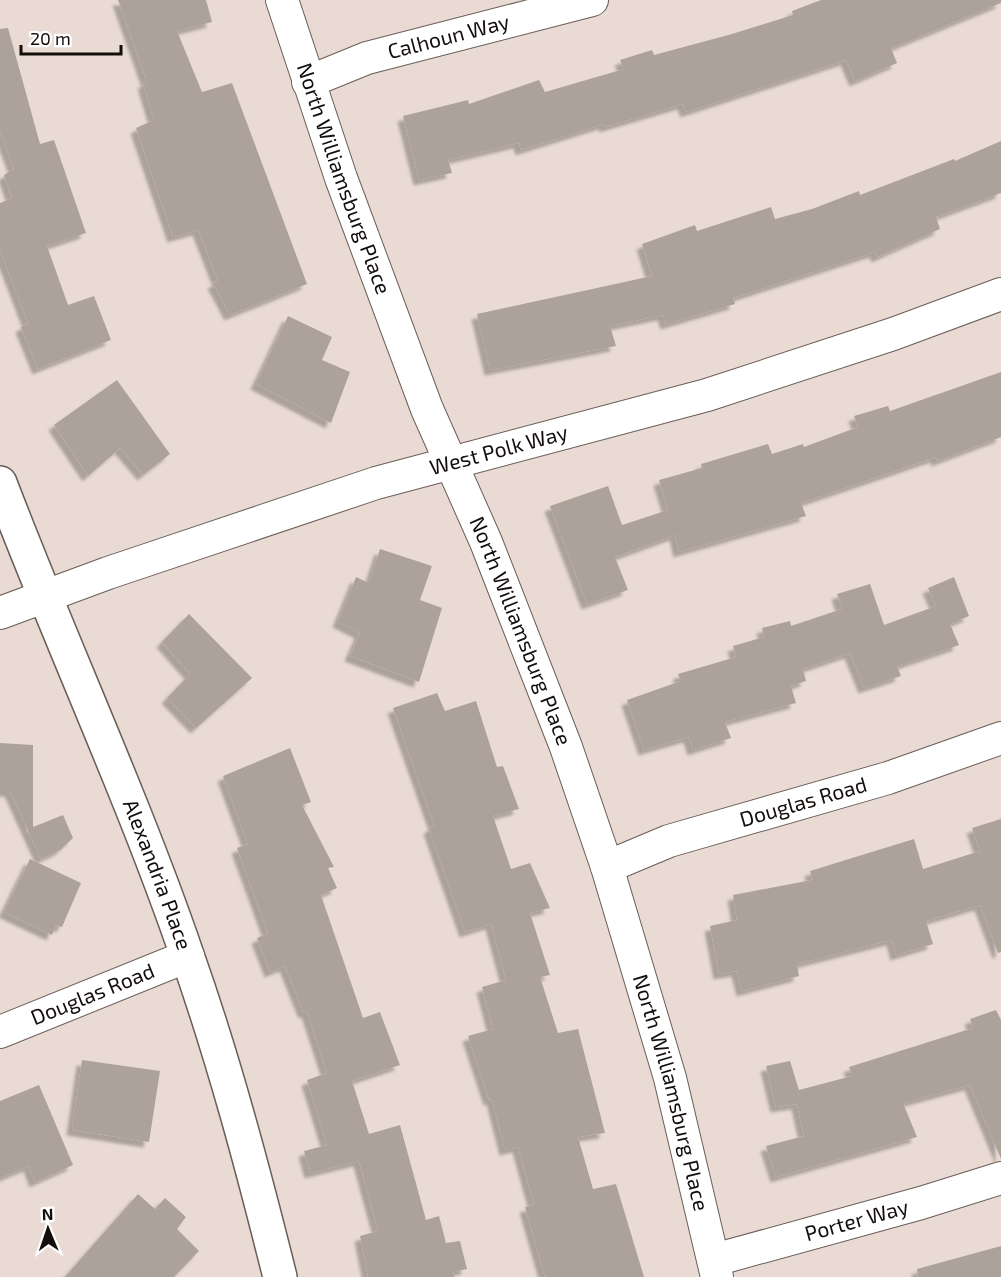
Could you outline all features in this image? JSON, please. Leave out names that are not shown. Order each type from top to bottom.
[{"type":"street","name":"North Williamsburg Place","points":[[282,0],[341,178],[427,410],[486,542],[566,747],[607,867],[670,1078],[716,1268]]},
{"type":"street","name":"Calhoun Way","points":[[308,82],[367,58],[592,0]]},
{"type":"street","name":"West Polk Way","points":[[0,614],[46,596],[376,483],[707,395],[893,334],[1001,294]]},
{"type":"street","name":"Alexandria Place","points":[[0,483],[142,833],[188,956],[246,1144],[280,1277]]},
{"type":"street","name":"Douglas Road","points":[[607,867],[669,841],[888,778],[1001,738]]},
{"type":"street","name":"Douglas Road","points":[[0,1032],[188,956]]},
{"type":"street","name":"Porter Way","points":[[716,1268],[1001,1178]]},
{"type":"building","points":[[118,0],[206,0],[212,22],[177,31],[202,92],[232,83],[307,284],[230,315],[213,283],[218,281],[198,230],[173,237],[136,128],[154,120],[143,83],[147,82]]},
{"type":"building","points":[[821,0],[1001,0],[1001,3],[891,48],[897,63],[855,81],[846,60],[686,112],[683,104],[605,127],[604,124],[521,150],[519,143],[448,160],[452,173],[419,180],[403,116],[468,100],[469,104],[539,80],[545,92],[624,69],[620,60],[652,50],[654,55],[732,34],[793,15],[792,11]]},
{"type":"building","points":[[8,28],[40,144],[54,140],[86,233],[47,246],[68,305],[94,296],[111,340],[38,369],[21,327],[28,323],[0,250],[0,203],[12,198],[4,175],[14,169],[0,131],[0,29]]},
{"type":"building","points":[[1001,141],[1001,193],[936,217],[940,229],[877,257],[875,252],[733,298],[735,304],[666,324],[663,315],[610,326],[616,346],[490,370],[477,314],[652,276],[642,244],[695,225],[697,231],[771,207],[775,219],[812,209],[859,191],[860,195],[954,159],[955,161]]},
{"type":"building","points":[[288,316],[332,337],[322,360],[350,372],[331,423],[256,384]]},
{"type":"building","points":[[1001,372],[1001,437],[937,461],[936,457],[801,503],[806,516],[679,552],[675,535],[615,557],[628,590],[587,604],[550,506],[608,486],[622,525],[668,510],[659,480],[702,468],[701,464],[768,444],[772,454],[803,444],[804,447],[858,427],[854,416],[888,406],[890,411]]},
{"type":"building","points":[[117,380],[170,454],[143,475],[120,448],[88,476],[54,425]]},
{"type":"building","points":[[380,549],[432,566],[420,600],[442,608],[419,682],[350,656],[360,633],[338,622],[356,577],[369,583]]},
{"type":"building","points":[[954,577],[969,616],[950,624],[959,645],[897,666],[901,676],[864,688],[850,653],[803,669],[806,681],[791,686],[796,703],[725,722],[731,738],[693,750],[689,737],[644,750],[627,700],[681,681],[678,674],[736,657],[733,646],[764,637],[762,628],[790,621],[791,626],[842,609],[837,594],[870,584],[884,625],[936,606],[928,588]]},
{"type":"building","points":[[189,614],[252,678],[196,728],[167,698],[190,674],[162,642]]},
{"type":"building","points":[[437,693],[445,711],[476,701],[497,767],[503,766],[519,809],[493,816],[511,869],[530,863],[550,908],[530,913],[550,975],[540,977],[558,1033],[578,1029],[605,1133],[578,1137],[593,1189],[616,1184],[644,1277],[545,1277],[525,1207],[534,1205],[518,1147],[505,1150],[492,1099],[489,1100],[468,1036],[493,1029],[482,987],[506,980],[491,924],[465,932],[429,829],[434,825],[393,708]]},
{"type":"building","points":[[0,743],[33,745],[33,827],[63,815],[73,838],[60,850],[41,859],[10,791],[0,791]]},
{"type":"building","points":[[290,748],[311,802],[302,805],[334,867],[328,868],[337,888],[321,895],[363,1018],[380,1012],[400,1065],[352,1081],[369,1134],[400,1125],[426,1220],[439,1216],[446,1243],[460,1241],[467,1269],[453,1272],[454,1277],[368,1277],[360,1236],[378,1231],[359,1161],[310,1173],[304,1151],[327,1145],[307,1080],[327,1073],[307,1012],[304,1013],[285,966],[270,972],[257,938],[268,933],[237,848],[248,844],[223,776]]},
{"type":"building","points":[[1001,819],[1001,952],[998,953],[980,905],[926,921],[933,944],[896,955],[892,940],[797,964],[799,976],[742,991],[737,971],[719,974],[710,926],[737,920],[733,895],[812,880],[810,871],[914,839],[923,869],[980,851],[972,828]]},
{"type":"building","points":[[30,859],[81,883],[62,927],[56,925],[52,935],[4,912]]},
{"type":"building","points":[[996,1010],[1001,1020],[1001,1159],[970,1085],[903,1103],[917,1137],[776,1177],[766,1146],[804,1136],[797,1104],[776,1107],[766,1066],[790,1061],[799,1090],[852,1076],[849,1067],[973,1028],[970,1019]]},
{"type":"building","points":[[82,1060],[160,1071],[149,1142],[72,1130]]},
{"type":"building","points":[[39,1085],[73,1165],[35,1182],[29,1166],[0,1178],[0,1101]]},
{"type":"building","points":[[138,1194],[155,1209],[165,1198],[186,1217],[177,1229],[199,1251],[174,1277],[65,1277]]},
{"type":"building","points":[[1001,1246],[1001,1277],[918,1277],[917,1269]]}]
